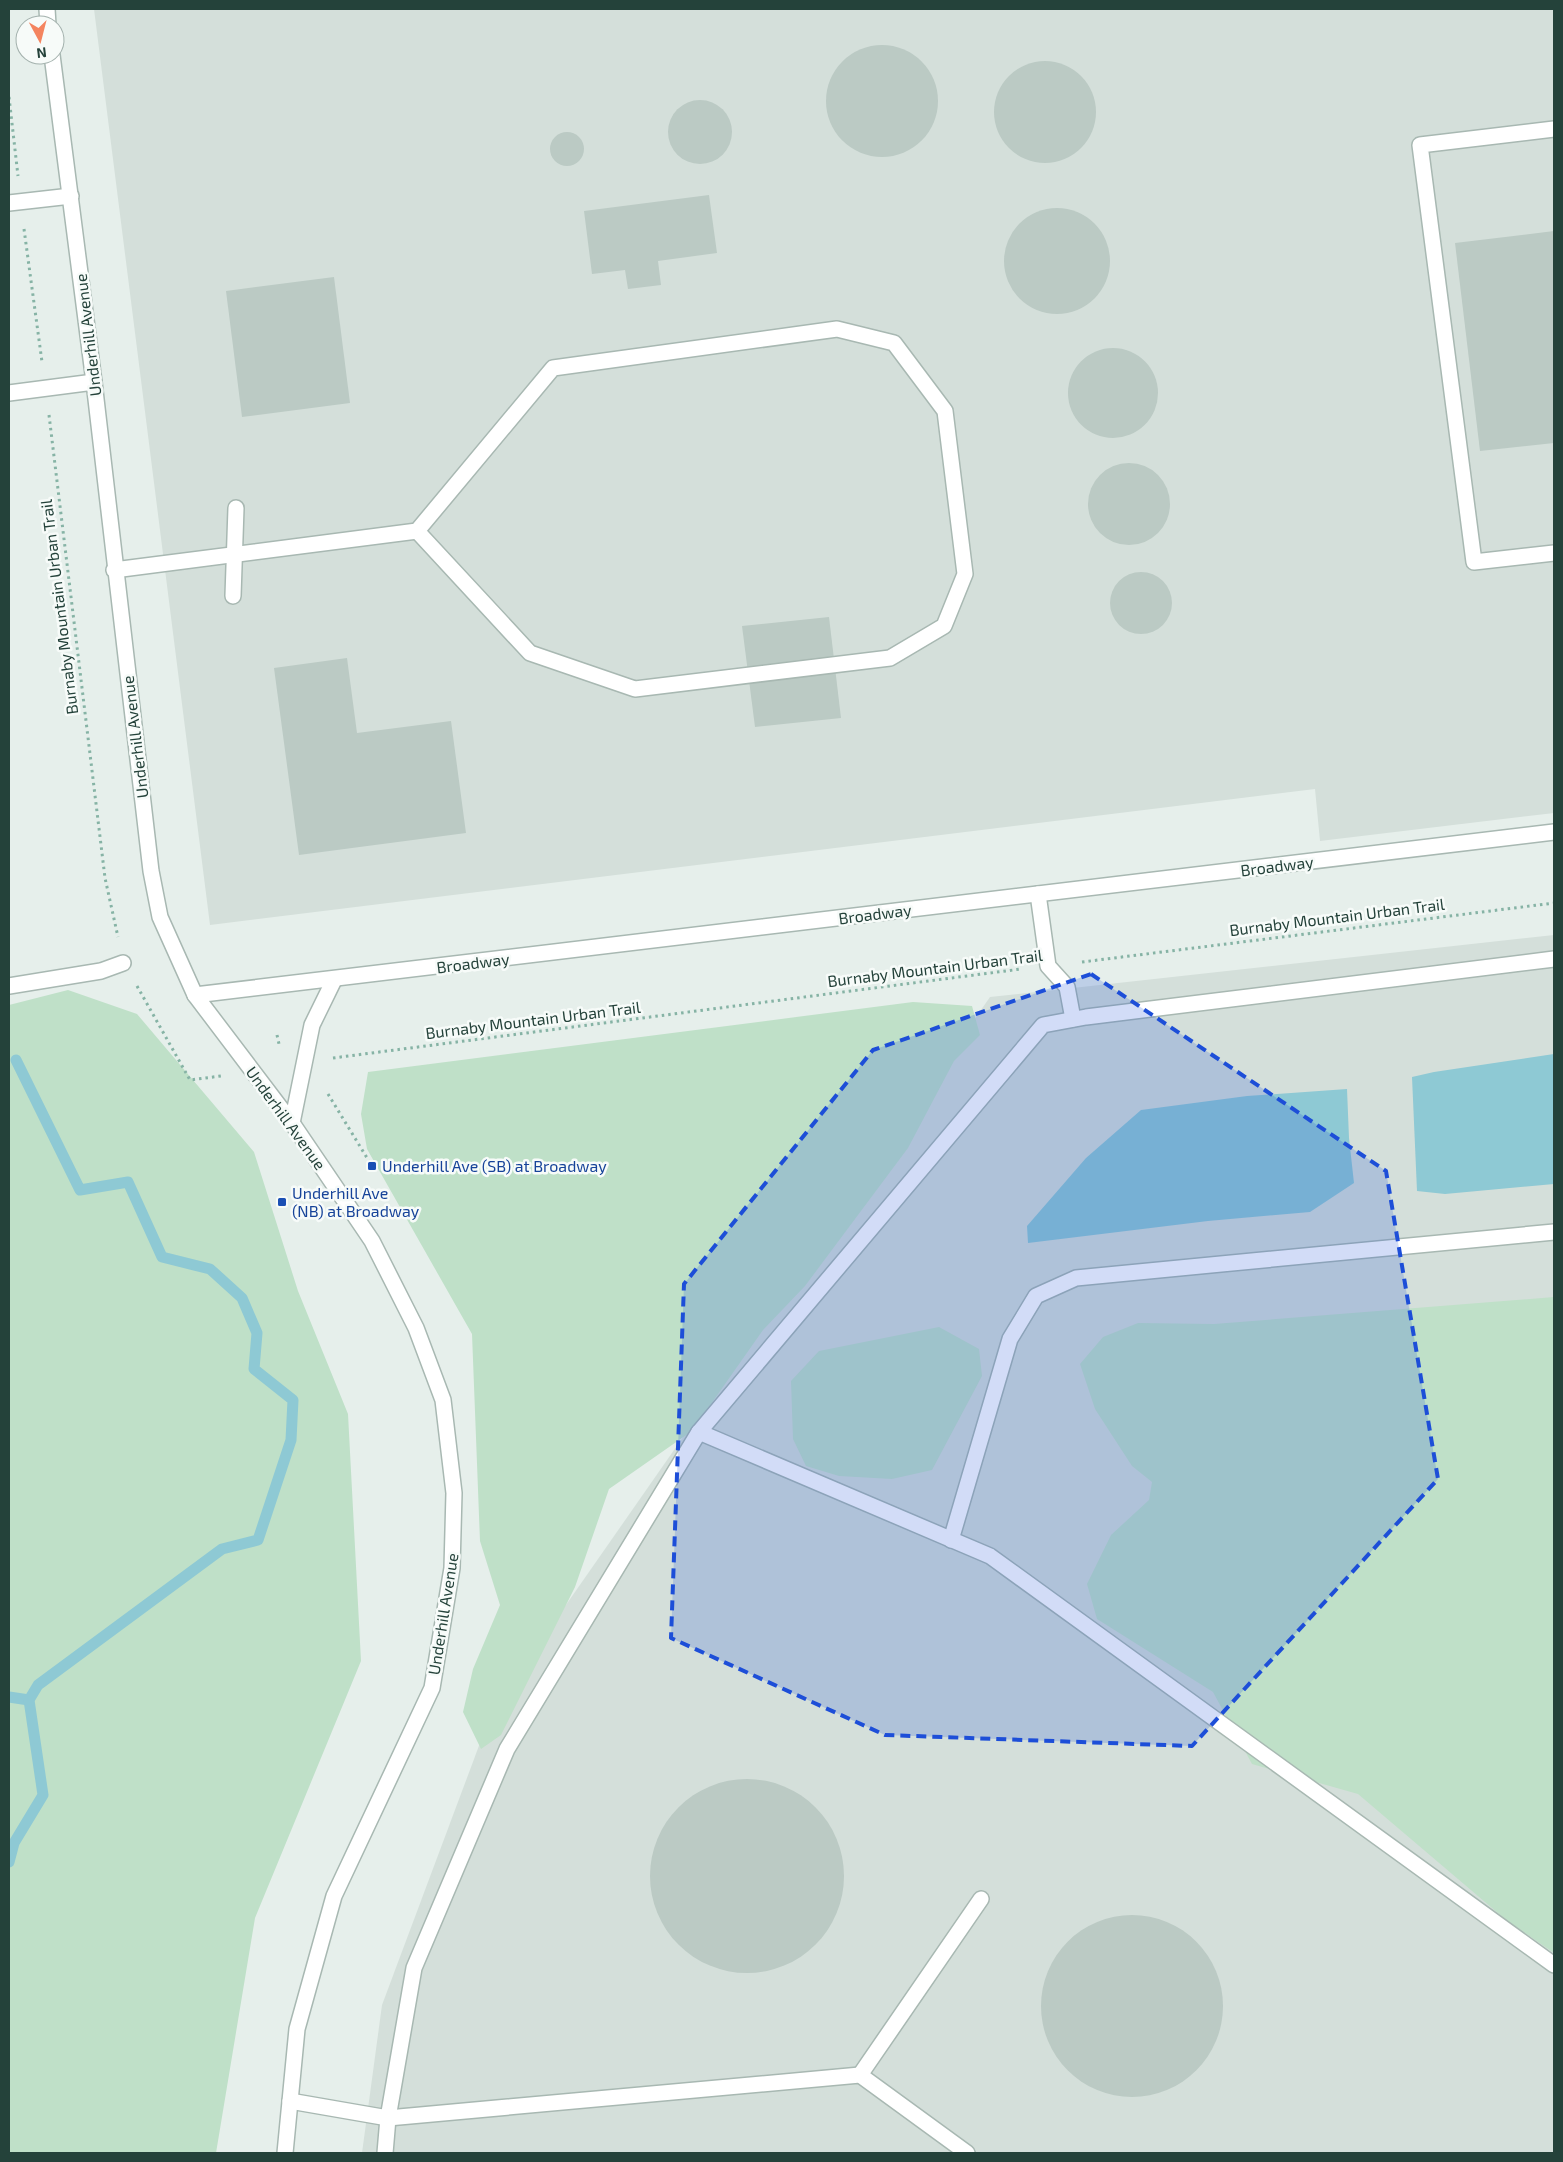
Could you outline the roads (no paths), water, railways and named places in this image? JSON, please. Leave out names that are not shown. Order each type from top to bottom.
[{"type":"street","name":"Underhill Avenue","points":[[53,65],[94,382],[114,570],[151,871],[160,916],[195,995],[292,1123],[372,1240],[416,1328],[442,1400],[454,1493],[452,1568],[432,1688],[334,1896],[297,2029],[285,2153]]},
{"type":"street","points":[[1554,129],[1420,145],[1474,562],[1554,553]]},
{"type":"street","points":[[15,203],[71,196]]},
{"type":"street","points":[[114,570],[418,531],[553,368],[837,329],[894,343],[945,411],[965,574],[944,626],[890,658],[635,689],[530,653],[418,531]]},
{"type":"street","points":[[9,393],[94,382]]},
{"type":"street","points":[[233,596],[236,508]]},
{"type":"street","name":"Broadway","points":[[195,995],[334,980],[1554,832]]},
{"type":"street","points":[[1038,894],[1048,966],[1067,988],[1073,1019]]},
{"type":"street","points":[[385,2153],[388,2118],[414,1968],[507,1749],[699,1432],[1043,1025],[1073,1019],[1554,959]]},
{"type":"street","points":[[9,986],[101,971],[123,963]]},
{"type":"street","points":[[292,1123],[312,1024],[334,980]]},
{"type":"street","points":[[951,1540],[1010,1339],[1036,1296],[1076,1278],[1554,1232]]},
{"type":"street","points":[[699,1432],[990,1556],[1554,1965]]},
{"type":"street","points":[[860,2075],[981,1899]]},
{"type":"street","points":[[290,2101],[388,2118],[860,2075],[967,2153]]},
{"type":"water","points":[[1554,1054],[1554,1184],[1445,1194],[1417,1191],[1412,1077]]},
{"type":"water","points":[[1347,1089],[1349,1138],[1354,1183],[1310,1212],[1208,1221],[1028,1243],[1027,1226],[1086,1158],[1141,1110],[1247,1096]]},
{"type":"waterway","points":[[9,1862],[14,1843],[43,1795],[29,1700],[38,1685],[222,1549],[258,1540],[291,1440],[293,1400],[254,1369],[257,1333],[242,1298],[210,1269],[162,1257],[128,1182],[80,1190],[16,1060]]},
{"type":"waterway","points":[[9,1697],[29,1700]]},
{"type":"place","name":"Underhill Ave (SB) at Broadway","points":[[372,1166]]},
{"type":"place","name":"Underhill Ave (NB) at Broadway","points":[[282,1202]]}]
